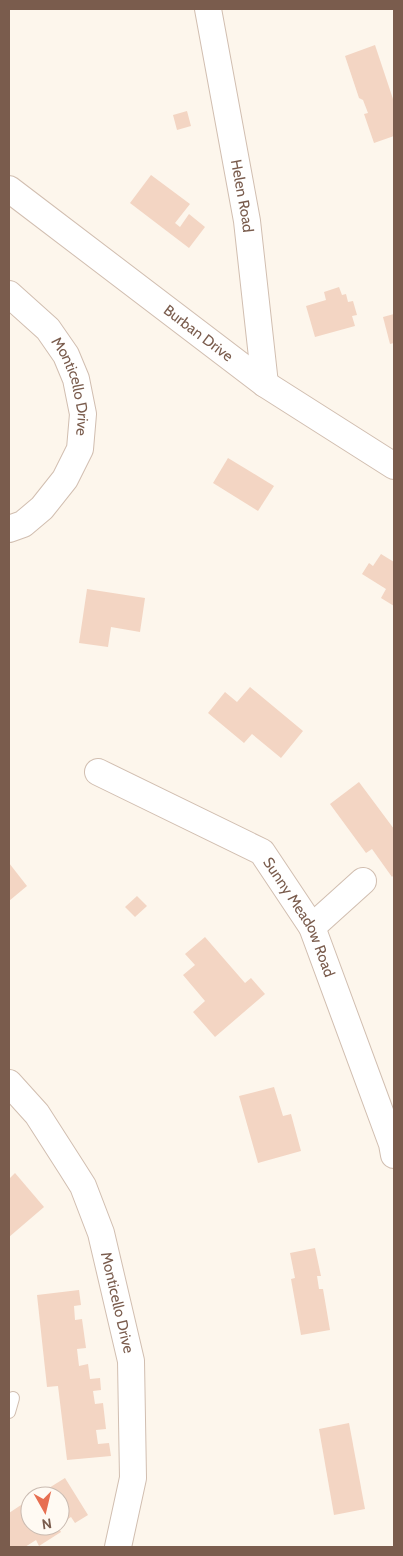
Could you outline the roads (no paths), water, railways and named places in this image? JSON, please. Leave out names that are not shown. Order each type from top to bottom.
[{"type":"street","name":"Helen Road","points":[[208,9],[247,220],[265,384]]},
{"type":"street","name":"Burban Drive","points":[[9,189],[265,384],[394,466]]},
{"type":"street","name":"Monticello Drive","points":[[9,294],[48,329],[66,355],[76,379],[83,414],[80,449],[65,479],[42,508],[23,524],[9,529]]},
{"type":"street","name":"Sunny Meadow Road","points":[[98,772],[262,852],[312,927],[394,1148]]},
{"type":"street","points":[[312,927],[363,881]]},
{"type":"street","name":"Monticello Drive","points":[[9,1083],[37,1114],[83,1186],[101,1233],[108,1260],[131,1361],[133,1478],[118,1547]]},
{"type":"lane","points":[[9,1412],[13,1398]]}]
